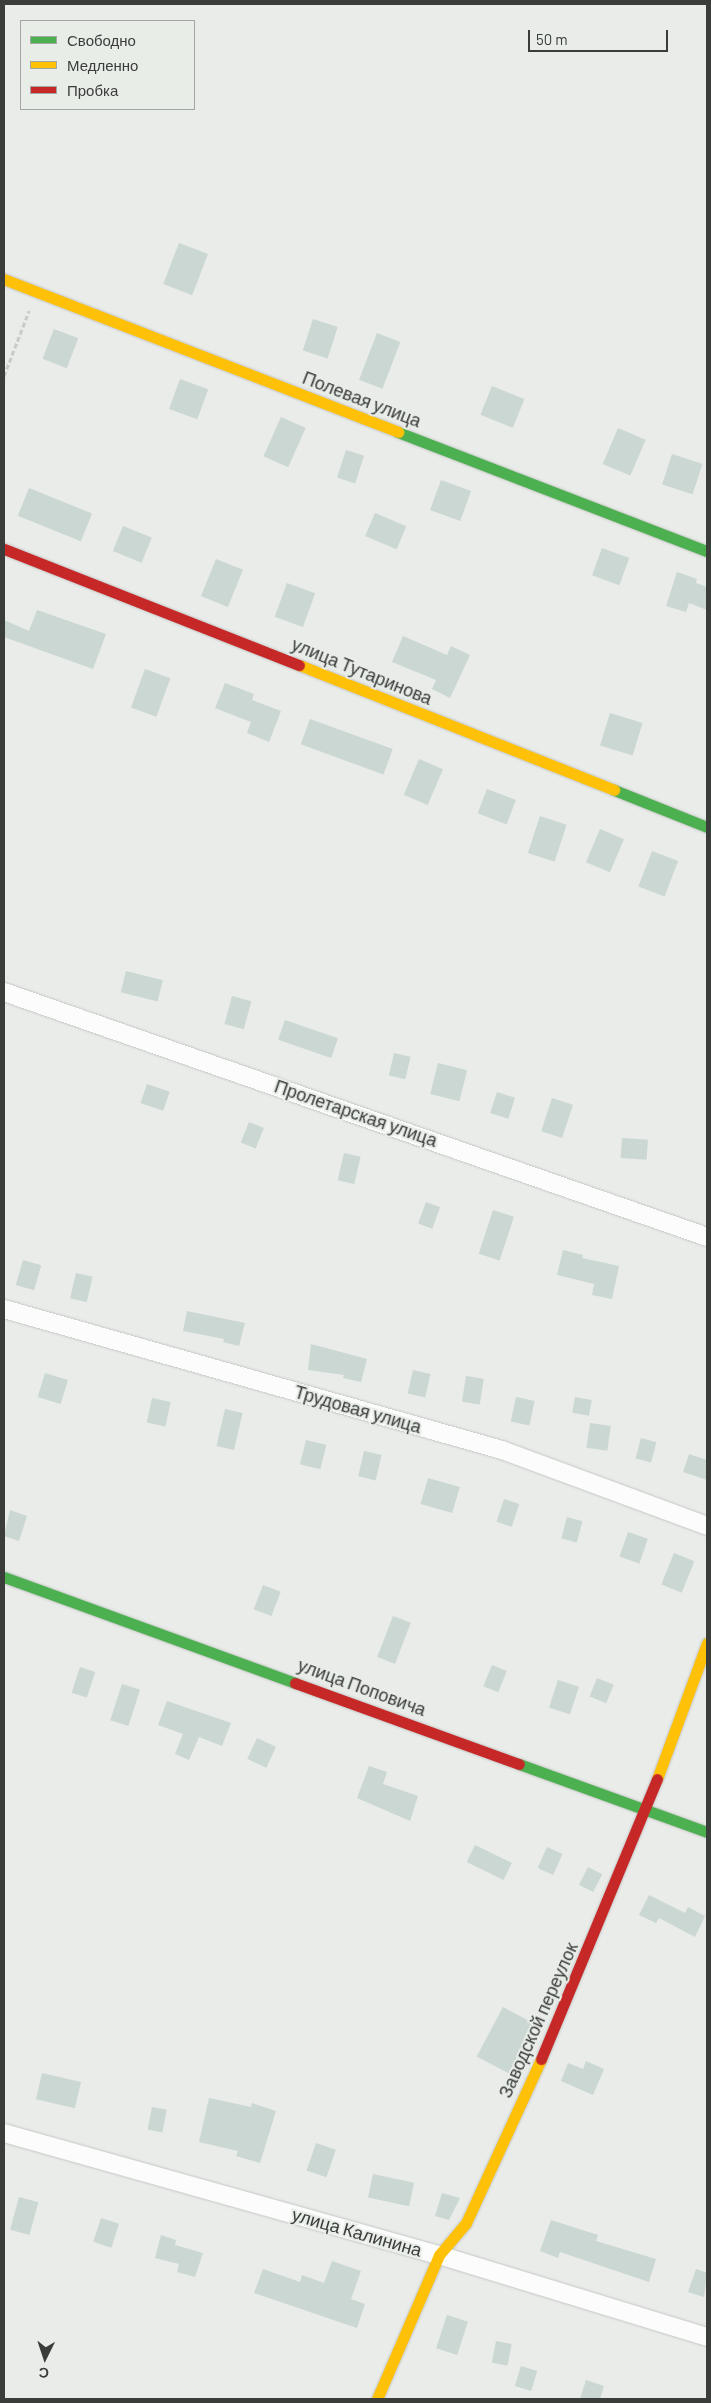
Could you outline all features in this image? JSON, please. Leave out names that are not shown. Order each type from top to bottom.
[{"type":"street","name":"Полевая улица","points":[[4,279],[707,551]]},
{"type":"street","name":"улица Тутаринова","points":[[4,549],[707,827]]},
{"type":"street","name":"Пролетарская улица","points":[[4,992],[707,1237]]},
{"type":"street","name":"Трудовая улица","points":[[4,1309],[502,1450],[707,1526]]},
{"type":"street","name":"улица Поповича","points":[[4,1577],[646,1808],[707,1832]]},
{"type":"street","name":"Заводской переулок","points":[[377,2399],[439,2255],[470,2215],[558,2023],[646,1808],[707,1644]]},
{"type":"street","name":"улица Калинина","points":[[4,2134],[439,2255],[707,2337]]},
{"type":"path","points":[[4,376],[36,292]]},
{"type":"building","points":[[179,243],[208,254],[192,295],[163,284]]},
{"type":"building","points":[[313,319],[338,327],[328,358],[303,350]]},
{"type":"building","points":[[54,329],[78,338],[67,368],[43,359]]},
{"type":"building","points":[[377,333],[400,342],[382,389],[359,380]]},
{"type":"building","points":[[180,379],[208,389],[197,419],[169,409]]},
{"type":"building","points":[[492,386],[524,399],[513,428],[480,415]]},
{"type":"building","points":[[281,417],[306,428],[288,467],[264,456]]},
{"type":"building","points":[[618,428],[646,440],[630,476],[603,464]]},
{"type":"building","points":[[346,450],[364,456],[355,483],[337,478]]},
{"type":"building","points":[[672,454],[702,464],[693,494],[662,484]]},
{"type":"building","points":[[441,480],[471,491],[460,521],[430,510]]},
{"type":"building","points":[[29,488],[92,513],[81,541],[18,516]]},
{"type":"building","points":[[375,513],[406,526],[397,549],[365,536]]},
{"type":"building","points":[[123,526],[152,538],[142,563],[113,551]]},
{"type":"building","points":[[602,548],[629,558],[619,585],[592,575]]},
{"type":"building","points":[[216,559],[243,570],[228,607],[201,596]]},
{"type":"building","points":[[677,572],[697,579],[696,583],[707,587],[707,610],[689,603],[686,612],[666,606]]},
{"type":"building","points":[[287,583],[315,593],[303,627],[275,617]]},
{"type":"building","points":[[37,610],[106,634],[93,669],[4,637],[4,620],[29,631]]},
{"type":"building","points":[[403,636],[447,655],[451,646],[470,655],[450,698],[432,689],[436,680],[392,662]]},
{"type":"building","points":[[145,669],[170,678],[156,717],[131,708]]},
{"type":"building","points":[[225,683],[254,694],[252,700],[281,711],[269,742],[247,733],[251,722],[215,708]]},
{"type":"building","points":[[610,713],[643,723],[633,755],[600,746]]},
{"type":"building","points":[[310,719],[393,749],[383,774],[301,744]]},
{"type":"building","points":[[419,759],[443,769],[428,805],[404,795]]},
{"type":"building","points":[[487,789],[516,800],[507,824],[478,813]]},
{"type":"building","points":[[540,816],[567,825],[555,862],[528,853]]},
{"type":"building","points":[[600,829],[624,839],[610,872],[586,862]]},
{"type":"building","points":[[652,851],[678,861],[665,897],[638,886]]},
{"type":"building","points":[[126,971],[163,980],[158,1002],[121,992]]},
{"type":"building","points":[[232,996],[251,1001],[244,1029],[224,1024]]},
{"type":"building","points":[[285,1020],[338,1038],[331,1058],[278,1040]]},
{"type":"building","points":[[394,1053],[411,1057],[405,1079],[389,1075]]},
{"type":"building","points":[[438,1063],[467,1070],[459,1101],[430,1094]]},
{"type":"building","points":[[147,1084],[170,1092],[163,1111],[140,1103]]},
{"type":"building","points":[[497,1092],[515,1098],[508,1119],[490,1113]]},
{"type":"building","points":[[552,1098],[573,1105],[562,1138],[541,1131]]},
{"type":"building","points":[[249,1122],[264,1128],[256,1148],[241,1142]]},
{"type":"building","points":[[622,1138],[648,1140],[647,1160],[621,1158]]},
{"type":"building","points":[[344,1153],[361,1157],[354,1184],[338,1180]]},
{"type":"building","points":[[426,1202],[440,1207],[432,1229],[418,1224]]},
{"type":"building","points":[[493,1210],[514,1217],[500,1261],[479,1254]]},
{"type":"building","points":[[563,1250],[583,1255],[582,1258],[619,1266],[612,1299],[592,1295],[594,1284],[557,1275]]},
{"type":"building","points":[[23,1260],[41,1265],[34,1290],[16,1285]]},
{"type":"building","points":[[76,1273],[93,1277],[87,1302],[70,1298]]},
{"type":"building","points":[[187,1311],[245,1323],[239,1346],[223,1342],[224,1339],[183,1331]]},
{"type":"building","points":[[311,1344],[367,1359],[361,1382],[343,1378],[344,1375],[308,1370]]},
{"type":"building","points":[[413,1370],[431,1374],[425,1397],[408,1393]]},
{"type":"building","points":[[45,1373],[68,1380],[61,1404],[38,1397]]},
{"type":"building","points":[[466,1376],[484,1379],[480,1404],[462,1402]]},
{"type":"building","points":[[516,1397],[535,1401],[529,1425],[511,1421]]},
{"type":"building","points":[[575,1397],[592,1400],[589,1416],[572,1413]]},
{"type":"building","points":[[152,1398],[171,1402],[165,1426],[147,1422]]},
{"type":"building","points":[[225,1409],[243,1413],[234,1450],[216,1446]]},
{"type":"building","points":[[590,1423],[611,1426],[607,1451],[587,1448]]},
{"type":"building","points":[[641,1438],[656,1442],[651,1462],[636,1458]]},
{"type":"building","points":[[306,1440],[326,1445],[320,1469],[300,1464]]},
{"type":"building","points":[[364,1451],[382,1455],[376,1480],[358,1476]]},
{"type":"building","points":[[689,1454],[707,1460],[707,1480],[683,1472]]},
{"type":"building","points":[[428,1478],[460,1487],[452,1513],[421,1504]]},
{"type":"building","points":[[504,1499],[519,1504],[512,1527],[497,1522]]},
{"type":"building","points":[[10,1510],[27,1516],[19,1541],[4,1536]]},
{"type":"building","points":[[567,1517],[582,1521],[577,1542],[561,1538]]},
{"type":"building","points":[[628,1532],[648,1539],[639,1563],[620,1557]]},
{"type":"building","points":[[674,1553],[694,1561],[682,1593],[661,1585]]},
{"type":"building","points":[[263,1585],[281,1592],[271,1616],[254,1609]]},
{"type":"building","points":[[393,1616],[411,1623],[395,1664],[377,1657]]},
{"type":"building","points":[[492,1665],[507,1671],[498,1692],[483,1686]]},
{"type":"building","points":[[80,1667],[95,1672],[87,1698],[72,1693]]},
{"type":"building","points":[[597,1678],[614,1685],[606,1703],[590,1697]]},
{"type":"building","points":[[558,1680],[579,1687],[570,1714],[549,1708]]},
{"type":"building","points":[[122,1684],[140,1690],[128,1726],[110,1720]]},
{"type":"building","points":[[167,1701],[231,1723],[222,1746],[199,1737],[189,1760],[175,1754],[183,1734],[158,1725]]},
{"type":"building","points":[[257,1738],[276,1747],[266,1768],[247,1759]]},
{"type":"building","points":[[369,1766],[387,1772],[383,1784],[418,1796],[410,1821],[357,1798]]},
{"type":"building","points":[[475,1845],[512,1863],[504,1880],[467,1862]]},
{"type":"building","points":[[547,1847],[563,1854],[553,1875],[538,1868]]},
{"type":"building","points":[[588,1867],[602,1874],[593,1892],[579,1885]]},
{"type":"building","points":[[649,1895],[685,1913],[688,1907],[705,1916],[695,1937],[659,1918],[656,1923],[639,1915]]},
{"type":"building","points":[[503,2007],[535,2024],[508,2073],[477,2056]]},
{"type":"building","points":[[586,2061],[604,2069],[593,2095],[561,2081],[568,2063],[583,2069]]},
{"type":"building","points":[[42,2073],[81,2082],[75,2108],[36,2099]]},
{"type":"building","points":[[209,2098],[251,2107],[252,2103],[276,2111],[260,2163],[236,2156],[238,2151],[199,2142]]},
{"type":"building","points":[[152,2107],[167,2110],[162,2132],[148,2130]]},
{"type":"building","points":[[316,2143],[336,2150],[326,2177],[307,2170]]},
{"type":"building","points":[[373,2174],[414,2183],[409,2206],[368,2197]]},
{"type":"building","points":[[442,2193],[460,2198],[449,2220],[435,2216]]},
{"type":"building","points":[[19,2197],[38,2202],[30,2235],[10,2230]]},
{"type":"building","points":[[101,2218],[119,2224],[111,2248],[93,2242]]},
{"type":"building","points":[[551,2220],[598,2235],[596,2241],[656,2259],[649,2282],[560,2252],[558,2258],[540,2251]]},
{"type":"building","points":[[161,2235],[176,2240],[175,2245],[203,2253],[195,2277],[177,2272],[179,2264],[155,2258]]},
{"type":"building","points":[[332,2261],[361,2271],[351,2299],[365,2304],[357,2328],[254,2293],[263,2269],[300,2282],[302,2275],[324,2283]]},
{"type":"building","points":[[696,2269],[707,2273],[704,2297],[688,2292]]},
{"type":"building","points":[[447,2315],[468,2322],[457,2355],[436,2348]]},
{"type":"building","points":[[496,2341],[512,2344],[508,2366],[492,2363]]},
{"type":"building","points":[[521,2366],[537,2371],[531,2391],[515,2386]]},
{"type":"building","points":[[586,2380],[604,2386],[600,2399],[580,2399]]},
{"type":"traffic: fast","points":[[398,432],[707,551]]},
{"type":"traffic: fast","points":[[614,790],[707,827]]},
{"type":"traffic: fast","points":[[4,1577],[295,1683]]},
{"type":"traffic: fast","points":[[519,1764],[707,1832]]},
{"type":"traffic: slow","points":[[4,279],[398,432]]},
{"type":"traffic: slow","points":[[299,665],[614,790]]},
{"type":"traffic: slow","points":[[657,1779],[707,1643]]},
{"type":"traffic: slow","points":[[377,2399],[439,2255],[466,2223],[541,2059]]},
{"type":"traffic: jam","points":[[4,549],[299,665]]},
{"type":"traffic: jam","points":[[295,1683],[519,1764]]},
{"type":"traffic: jam","points":[[541,2059],[657,1779]]}]
